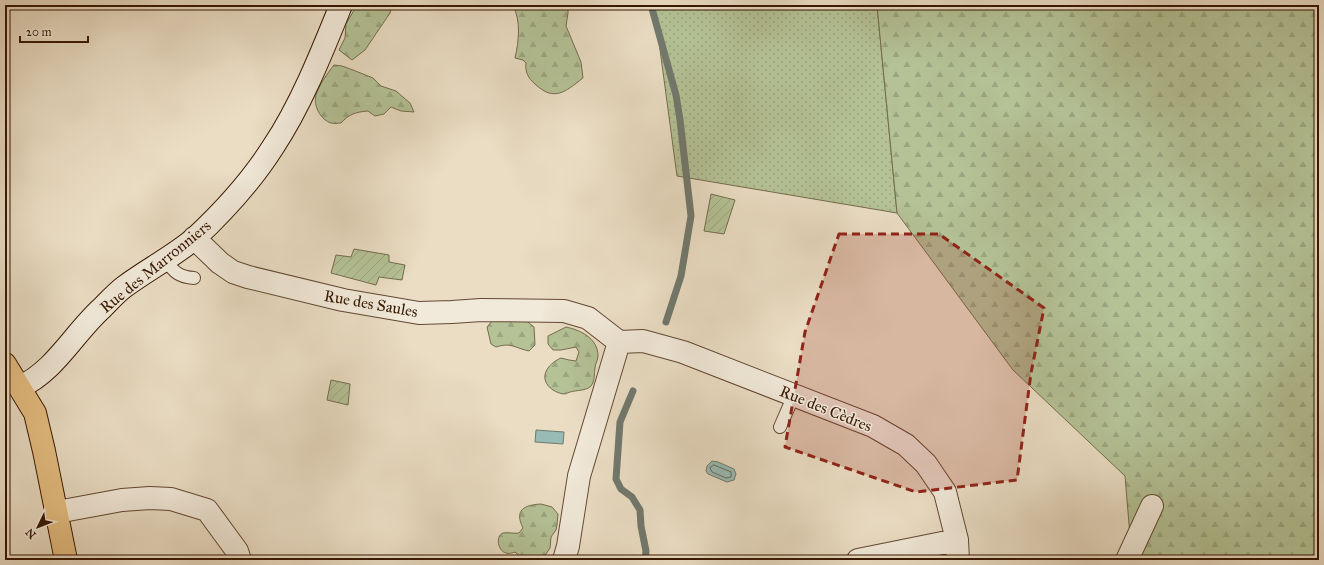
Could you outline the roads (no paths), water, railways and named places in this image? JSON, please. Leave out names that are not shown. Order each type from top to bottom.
[{"type":"main road","points":[[5,364],[35,413],[66,560]]},
{"type":"main road","points":[[20,387],[21,404],[45,514],[53,560]]},
{"type":"street","name":"Rue des Marronniers","points":[[20,387],[32,381],[52,363],[100,309],[124,288],[194,238],[226,207],[274,147],[313,72],[341,5]]},
{"type":"street","name":"Rue des Saules","points":[[194,238],[220,263],[233,272],[248,277],[343,300],[419,313],[481,310],[564,310],[588,318],[619,342]]},
{"type":"street","name":"Rue des Cèdres","points":[[619,342],[643,341],[683,352],[873,426],[906,445],[926,464],[945,492],[958,550]]},
{"type":"street","points":[[564,560],[568,546],[579,476],[619,342]]},
{"type":"street","points":[[57,512],[122,500],[150,498],[171,499],[207,510],[238,556]]},
{"type":"street","points":[[1127,560],[1152,506]]},
{"type":"street","points":[[858,560],[958,550]]},
{"type":"lane","points":[[165,260],[174,272],[184,278],[194,278]]},
{"type":"lane","points":[[780,428],[794,395]]},
{"type":"water","points":[[536,430],[564,432],[563,444],[535,442]]},
{"type":"water","points":[[712,461],[734,469],[736,474],[734,480],[727,482],[708,474],[706,471],[707,466]]},
{"type":"waterway","points":[[651,5],[676,95],[691,216],[681,276],[666,322]]},
{"type":"waterway","points":[[633,391],[620,422],[616,479],[621,489],[632,497],[640,510],[641,526],[646,551],[645,560]]}]
